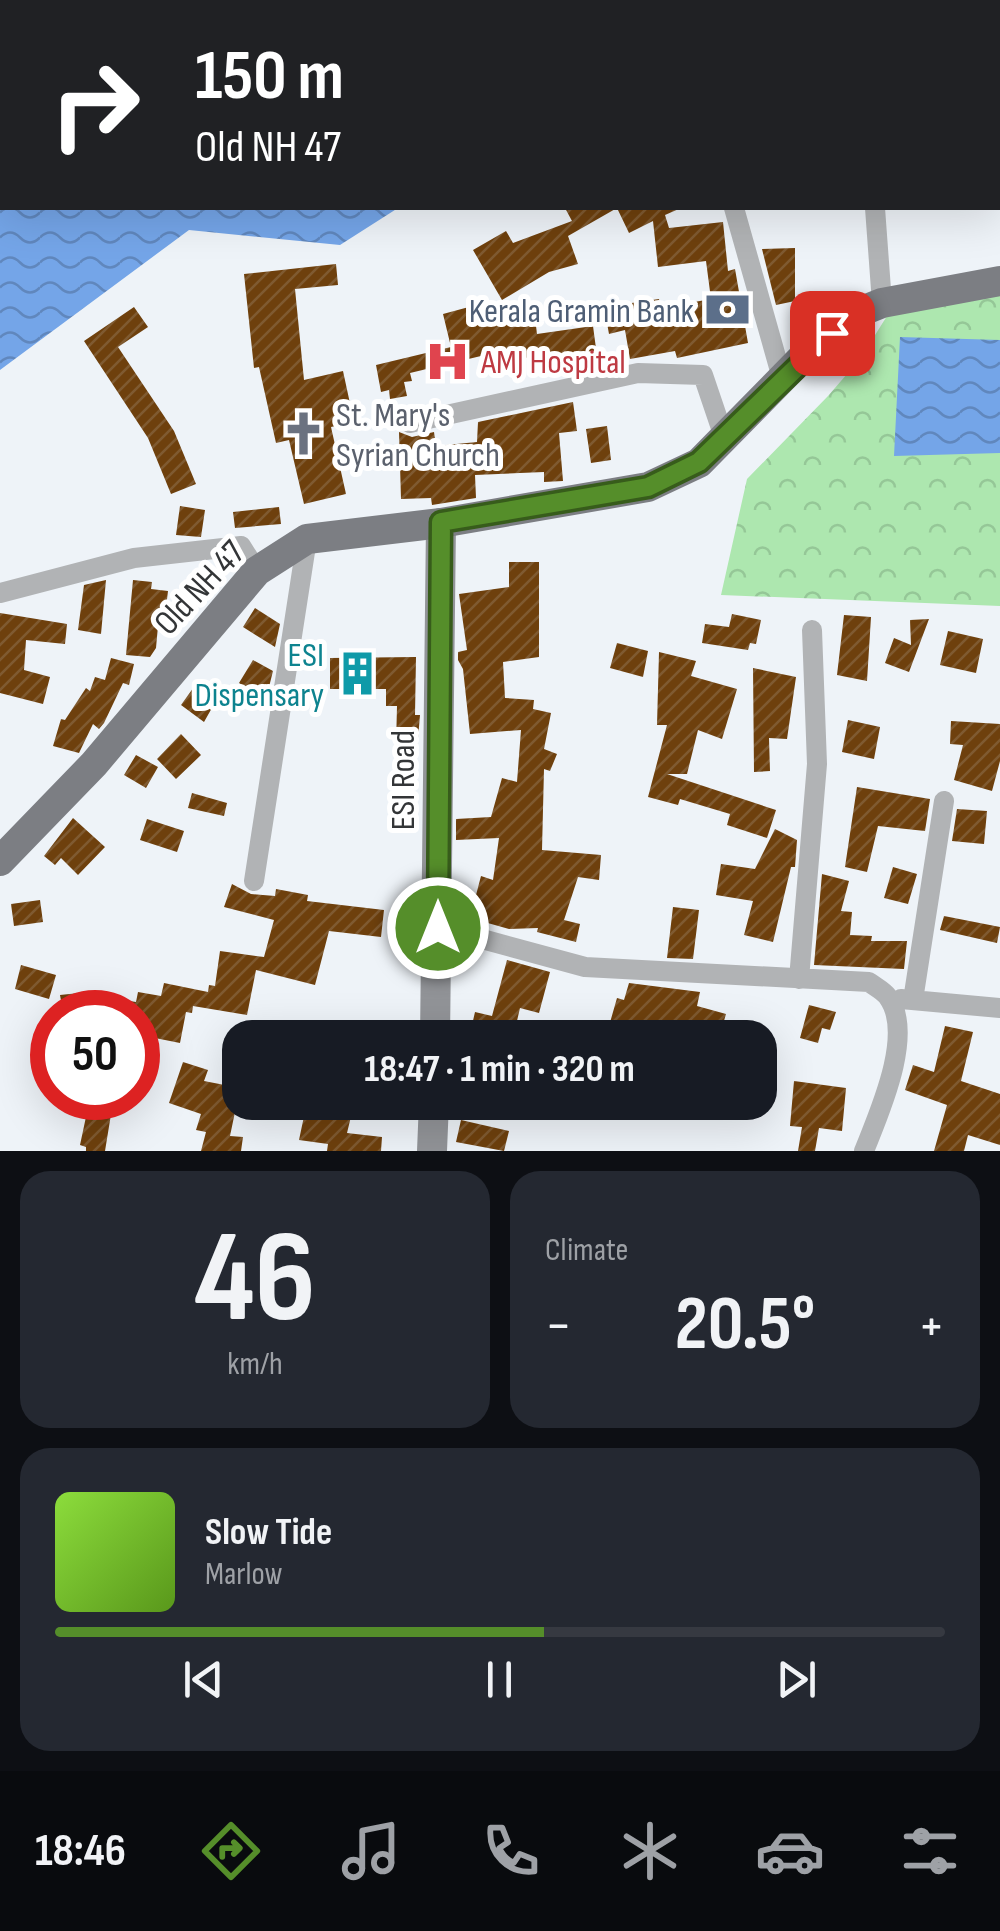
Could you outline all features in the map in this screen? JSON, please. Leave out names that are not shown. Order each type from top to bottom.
[{"type":"main road","name":"Old NH 47","points":[[0,861],[94,764],[258,572],[308,539],[441,522],[648,487],[699,462],[782,378],[856,313],[882,303],[1000,281]]},
{"type":"main road","name":"ESI Road","points":[[436,1020],[441,522]]},
{"type":"main road","points":[[432,1151],[433,1120]]},
{"type":"street","points":[[735,210],[782,378]]},
{"type":"street","points":[[875,210],[882,303]]},
{"type":"street","points":[[410,424],[638,373],[703,375],[724,437]]},
{"type":"street","points":[[254,881],[308,539]]},
{"type":"street","points":[[0,593],[134,558],[241,546],[258,572]]},
{"type":"street","points":[[799,979],[817,764],[812,630]]},
{"type":"street","points":[[913,1000],[944,801]]},
{"type":"street","points":[[438,928],[585,967],[869,982],[889,998],[1000,1008]]},
{"type":"street","points":[[864,1151],[886,1098],[899,1040],[889,998]]},
{"type":"green space","points":[[1000,289],[1000,606],[721,595],[747,479],[860,359],[892,308]]},
{"type":"water","points":[[0,210],[395,210],[340,245],[189,230],[0,370]]},
{"type":"water","points":[[900,337],[1000,340],[1000,453],[894,456]]},
{"type":"building","points":[[566,210],[614,210],[568,236],[578,264],[549,272],[502,300],[473,250],[506,231],[513,243],[572,221]]},
{"type":"building","points":[[618,210],[676,210],[665,215],[669,228],[723,222],[728,271],[735,269],[748,343],[677,358],[675,351],[630,359],[625,330],[609,334],[604,307],[659,299],[661,308],[711,299],[706,261],[658,267],[653,221],[629,233]]},
{"type":"building","points":[[795,248],[795,301],[776,305],[762,249]]},
{"type":"building","points":[[336,264],[338,285],[295,289],[304,380],[343,371],[354,422],[331,427],[346,494],[304,504],[289,440],[276,443],[259,367],[254,368],[244,274]]},
{"type":"building","points":[[491,301],[493,305],[471,318],[534,310],[537,334],[593,326],[597,356],[559,360],[558,354],[508,360],[506,350],[410,373],[412,381],[404,382],[407,396],[390,399],[389,390],[381,392],[376,365],[451,347],[443,314]]},
{"type":"building","points":[[134,307],[148,327],[118,347],[174,431],[196,484],[171,494],[148,438],[84,341]]},
{"type":"building","points":[[573,402],[577,431],[559,433],[563,481],[544,482],[544,472],[475,475],[476,498],[432,505],[431,498],[401,499],[399,432],[412,437],[434,432],[436,446],[477,442],[478,422]]},
{"type":"building","points":[[607,426],[611,460],[591,463],[586,429]]},
{"type":"building","points":[[180,506],[205,510],[201,537],[176,535]]},
{"type":"building","points":[[279,507],[281,524],[235,528],[233,512]]},
{"type":"building","points":[[509,562],[539,562],[539,657],[503,662],[505,698],[534,700],[533,709],[551,713],[544,749],[557,754],[550,771],[544,769],[542,850],[601,855],[599,880],[578,877],[564,920],[580,924],[576,942],[537,932],[538,928],[509,929],[470,918],[481,876],[493,880],[499,838],[456,840],[456,819],[491,817],[502,778],[517,782],[521,730],[470,734],[463,669],[458,660],[458,652],[467,650],[459,594],[509,587]]},
{"type":"building","points":[[106,580],[101,634],[78,630],[84,585]]},
{"type":"building","points":[[133,580],[152,582],[151,589],[168,591],[165,616],[159,615],[156,648],[150,657],[126,655]]},
{"type":"building","points":[[255,608],[280,624],[275,647],[243,627]]},
{"type":"building","points":[[0,613],[67,624],[65,644],[26,640],[24,670],[50,677],[43,704],[0,693]]},
{"type":"building","points":[[732,614],[761,620],[756,644],[750,643],[748,650],[702,643],[705,624],[729,627]]},
{"type":"building","points":[[844,615],[871,617],[867,681],[837,675]]},
{"type":"building","points":[[929,619],[909,672],[885,663],[894,638],[911,645],[910,620]]},
{"type":"building","points":[[948,631],[983,639],[976,673],[940,665]]},
{"type":"building","points":[[617,643],[648,651],[643,677],[610,668]]},
{"type":"building","points":[[659,652],[696,661],[691,676],[737,689],[722,739],[698,730],[687,774],[667,774],[776,810],[767,838],[727,825],[730,814],[680,799],[678,805],[648,797],[667,725],[657,725]]},
{"type":"building","points":[[416,657],[415,715],[420,715],[414,786],[395,785],[397,706],[386,706],[386,689],[330,689],[330,658]]},
{"type":"building","points":[[111,658],[134,664],[129,685],[123,683],[104,723],[99,729],[93,724],[79,753],[53,746],[61,719],[65,720],[86,688],[90,691],[95,677],[105,680]]},
{"type":"building","points":[[253,660],[273,671],[266,699],[239,683]]},
{"type":"building","points":[[753,668],[796,677],[787,739],[769,738],[770,771],[754,772]]},
{"type":"building","points":[[196,684],[217,699],[204,722],[181,705]]},
{"type":"building","points":[[848,720],[880,727],[874,759],[842,752]]},
{"type":"building","points":[[951,721],[1000,724],[1000,761],[992,791],[954,780],[963,745],[950,744]]},
{"type":"building","points":[[181,734],[201,755],[176,779],[157,759]]},
{"type":"building","points":[[136,755],[158,767],[146,788],[124,775]]},
{"type":"building","points":[[857,787],[930,799],[925,831],[878,826],[867,872],[845,867]]},
{"type":"building","points":[[192,793],[227,803],[224,816],[188,808]]},
{"type":"building","points":[[957,809],[987,811],[984,844],[952,841]]},
{"type":"building","points":[[73,818],[105,847],[78,875],[61,858],[55,865],[44,856]]},
{"type":"building","points":[[147,819],[184,831],[177,852],[140,840]]},
{"type":"building","points":[[775,829],[797,840],[795,867],[791,867],[773,942],[744,935],[753,901],[716,895],[721,864],[755,869]]},
{"type":"building","points":[[893,867],[917,874],[908,904],[884,898]]},
{"type":"building","points":[[822,874],[849,881],[841,911],[852,912],[850,935],[872,936],[871,941],[907,941],[904,969],[814,965]]},
{"type":"building","points":[[232,884],[251,894],[275,896],[276,889],[308,895],[307,901],[384,910],[381,937],[329,931],[315,985],[256,970],[247,1015],[193,1006],[192,1013],[186,1012],[180,1043],[160,1039],[160,996],[164,983],[208,992],[209,985],[215,986],[220,951],[264,957],[274,920],[224,907]]},
{"type":"building","points":[[40,900],[43,922],[14,926],[11,904]]},
{"type":"building","points":[[673,907],[699,910],[693,959],[667,958]]},
{"type":"building","points":[[944,916],[1000,927],[997,943],[940,930]]},
{"type":"building","points":[[507,960],[550,972],[539,1013],[520,1008],[517,1020],[473,1020],[475,1012],[492,1016]]},
{"type":"building","points":[[21,965],[56,975],[52,990],[30,990],[30,993],[15,989]]},
{"type":"building","points":[[629,983],[700,992],[697,1006],[726,1014],[724,1020],[611,1020],[617,998],[624,1000]]},
{"type":"building","points":[[809,1005],[836,1012],[830,1030],[822,1028],[818,1043],[800,1038]]},
{"type":"building","points":[[945,1026],[973,1032],[961,1081],[1000,1094],[1000,1145],[968,1135],[964,1151],[934,1151],[947,1105],[905,1090],[913,1065],[934,1072]]},
{"type":"building","points":[[183,1062],[208,1070],[204,1081],[222,1084],[222,1120],[233,1120],[230,1136],[243,1137],[241,1151],[201,1151],[206,1132],[196,1130],[201,1114],[169,1103]]},
{"type":"building","points":[[794,1081],[846,1088],[842,1131],[819,1128],[815,1151],[798,1151],[802,1127],[790,1126]]},
{"type":"building","points":[[85,1120],[110,1120],[105,1151],[86,1151],[80,1145]]},
{"type":"building","points":[[303,1120],[350,1120],[347,1133],[382,1137],[381,1151],[327,1151],[328,1144],[299,1140]]},
{"type":"building","points":[[461,1120],[509,1131],[504,1151],[456,1142]]},
{"type":"place","name":"Kerala Gramin Bank","points":[[727,310]]},
{"type":"place","name":"AMJ Hospital","points":[[448,361]]},
{"type":"place","name":"St. Mary's Syrian Church","points":[[303,434]]},
{"type":"place","name":"ESI Dispensary","points":[[357,674]]},
{"type":"route","points":[[438,928],[441,522],[648,487],[699,462],[807,353],[832,333]]}]
